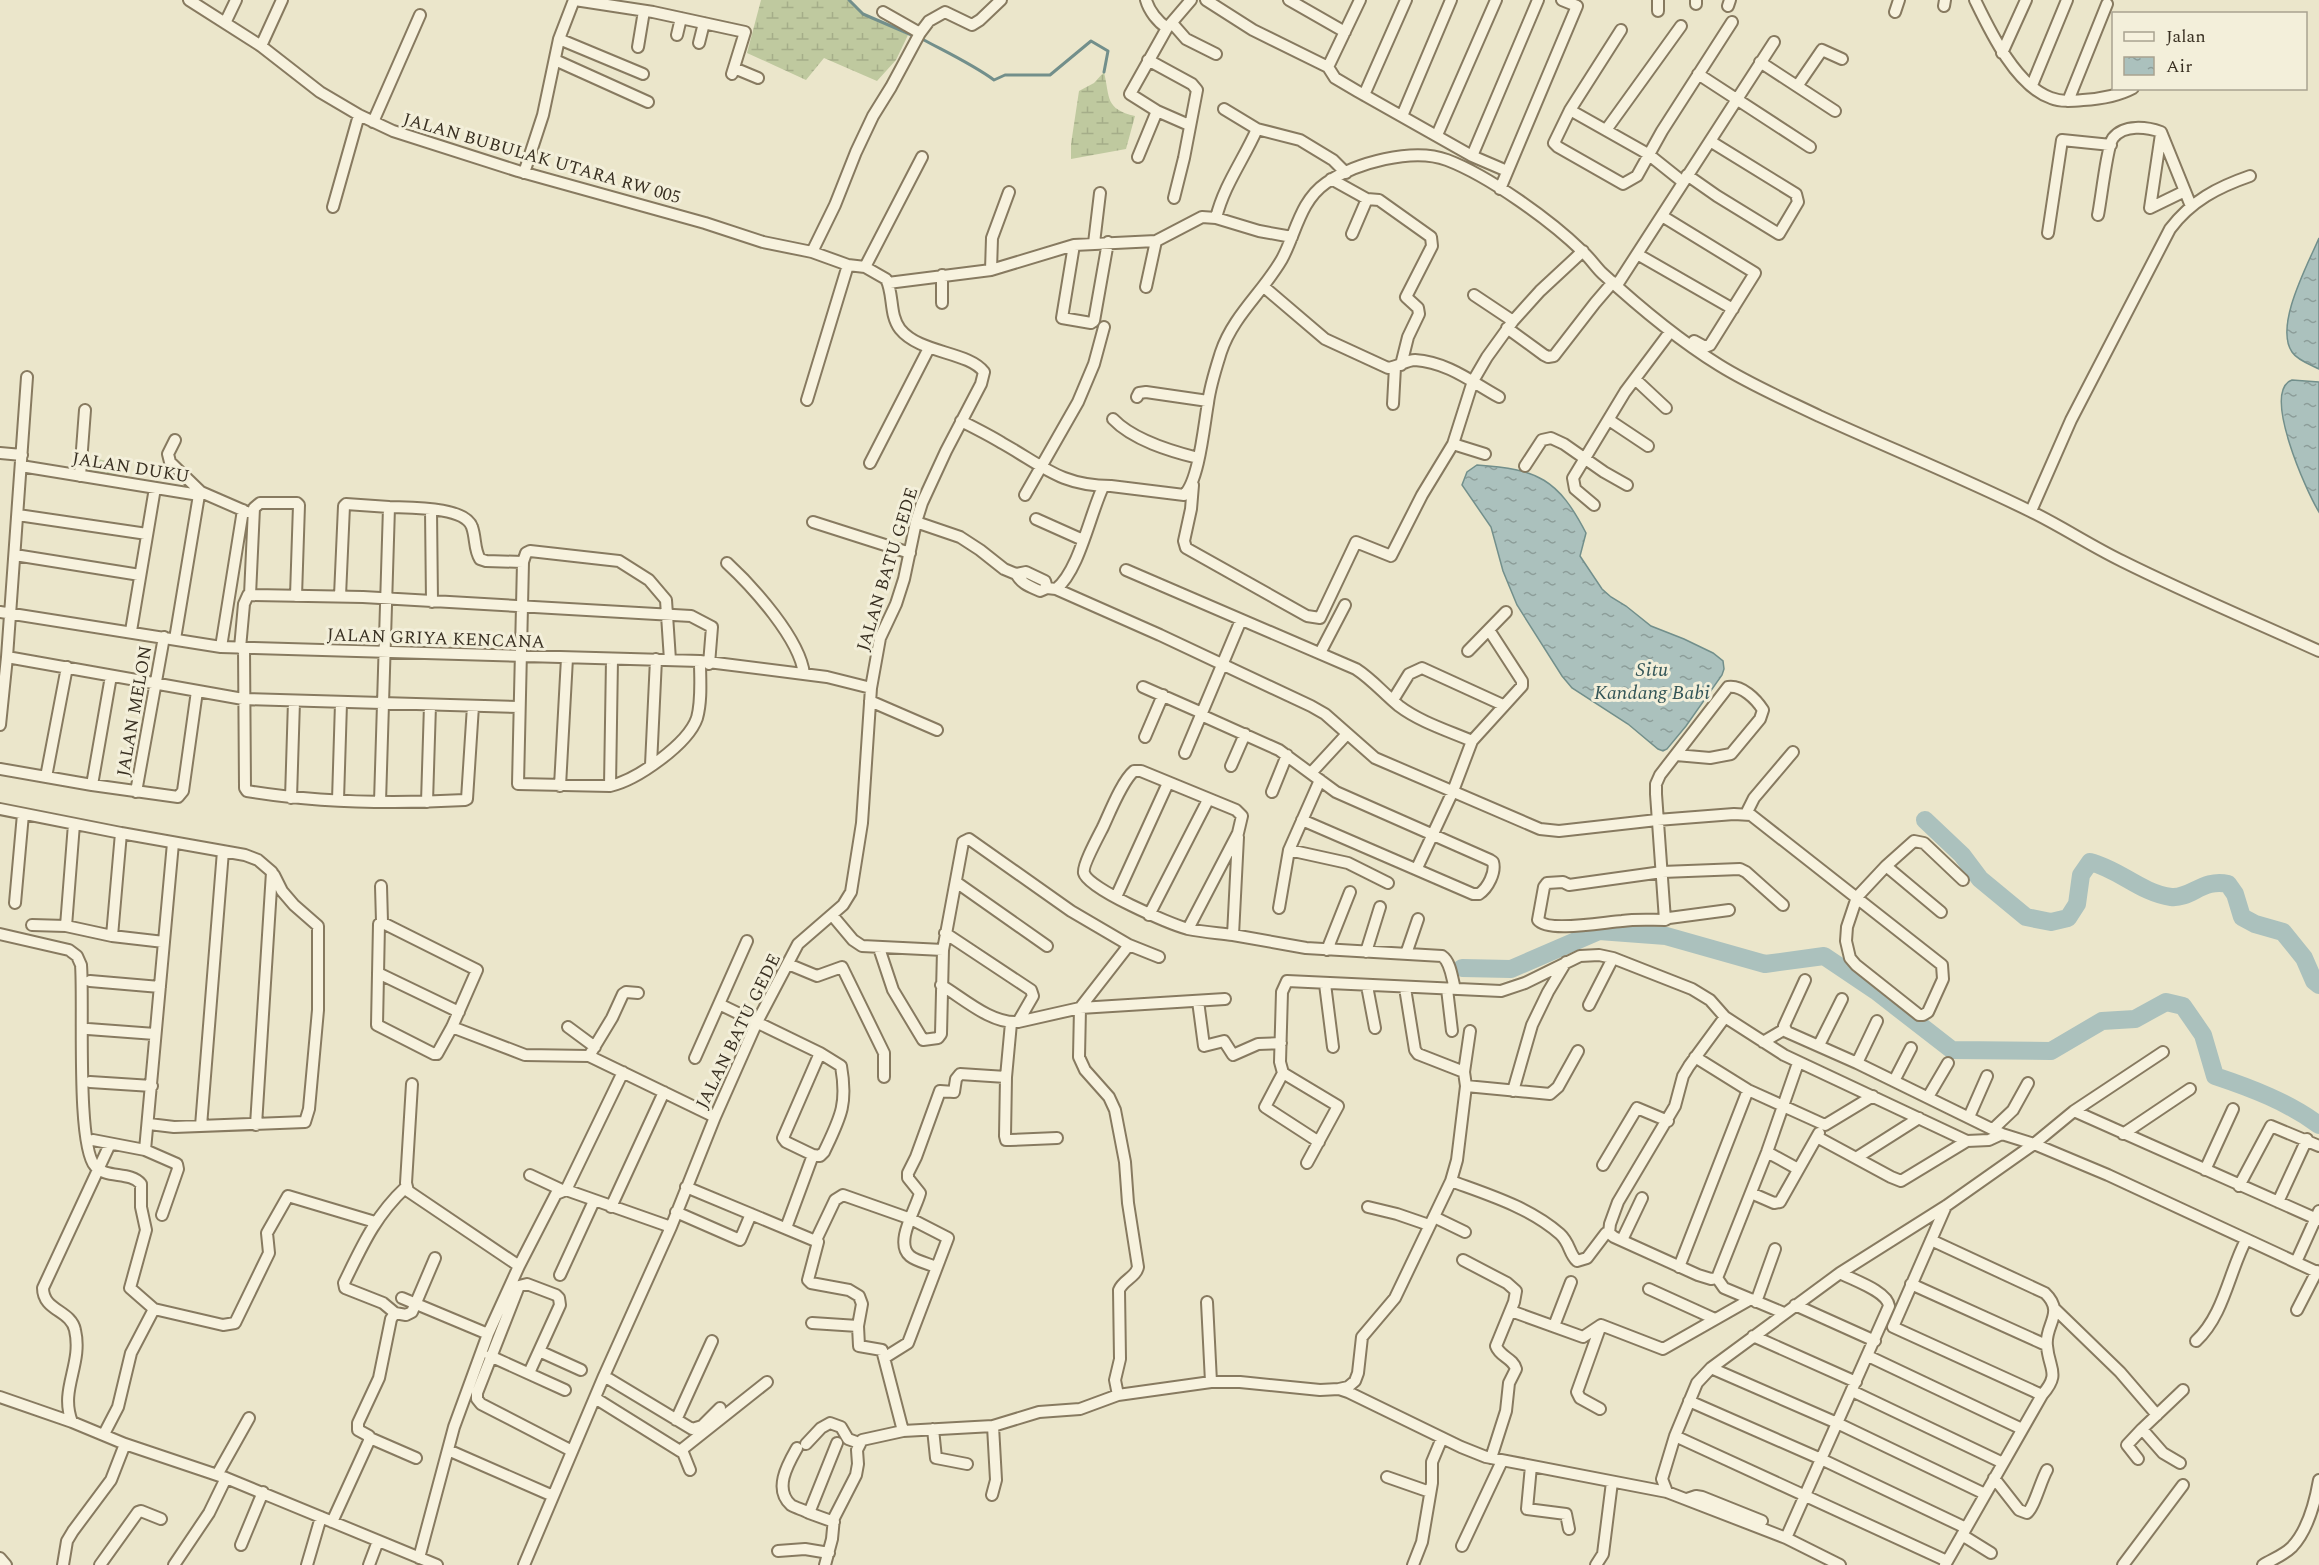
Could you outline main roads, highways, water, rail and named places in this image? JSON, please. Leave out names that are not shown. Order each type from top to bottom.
[{"type":"water","points":[[2319,238],[2319,369],[2294,355],[2288,341],[2287,327],[2295,295]]},
{"type":"water","points":[[2292,380],[2319,382],[2319,512],[2297,465],[2284,422],[2281,403],[2284,388]]},
{"type":"water","name":"Situ Kandang Babi","points":[[1477,465],[1516,470],[1544,480],[1566,500],[1586,533],[1580,556],[1602,589],[1651,626],[1713,653],[1723,661],[1722,675],[1667,749],[1663,751],[1658,749],[1628,724],[1572,688],[1562,676],[1517,605],[1503,571],[1491,527],[1462,485],[1467,472]]},
{"type":"waterway","points":[[849,0],[863,14],[914,36]]},
{"type":"waterway","points":[[922,39],[968,63],[994,80],[1005,75],[1050,75],[1091,41],[1108,51],[1104,72]]},
{"type":"waterway","points":[[1925,820],[1962,855],[1980,879],[2026,917],[2051,922],[2068,918],[2077,904],[2081,875],[2090,862],[2101,865],[2150,891],[2171,897],[2185,895],[2211,884],[2228,884],[2235,894],[2242,917],[2255,924],[2283,932],[2304,958],[2314,981],[2319,985]]},
{"type":"waterway","points":[[1462,968],[1511,969],[1599,931],[1666,936],[1765,964],[1824,956],[1876,991],[1952,1050],[2051,1051],[2102,1021],[2135,1019],[2166,1002],[2183,1006],[2203,1035],[2215,1076],[2269,1096],[2319,1125]]}]
